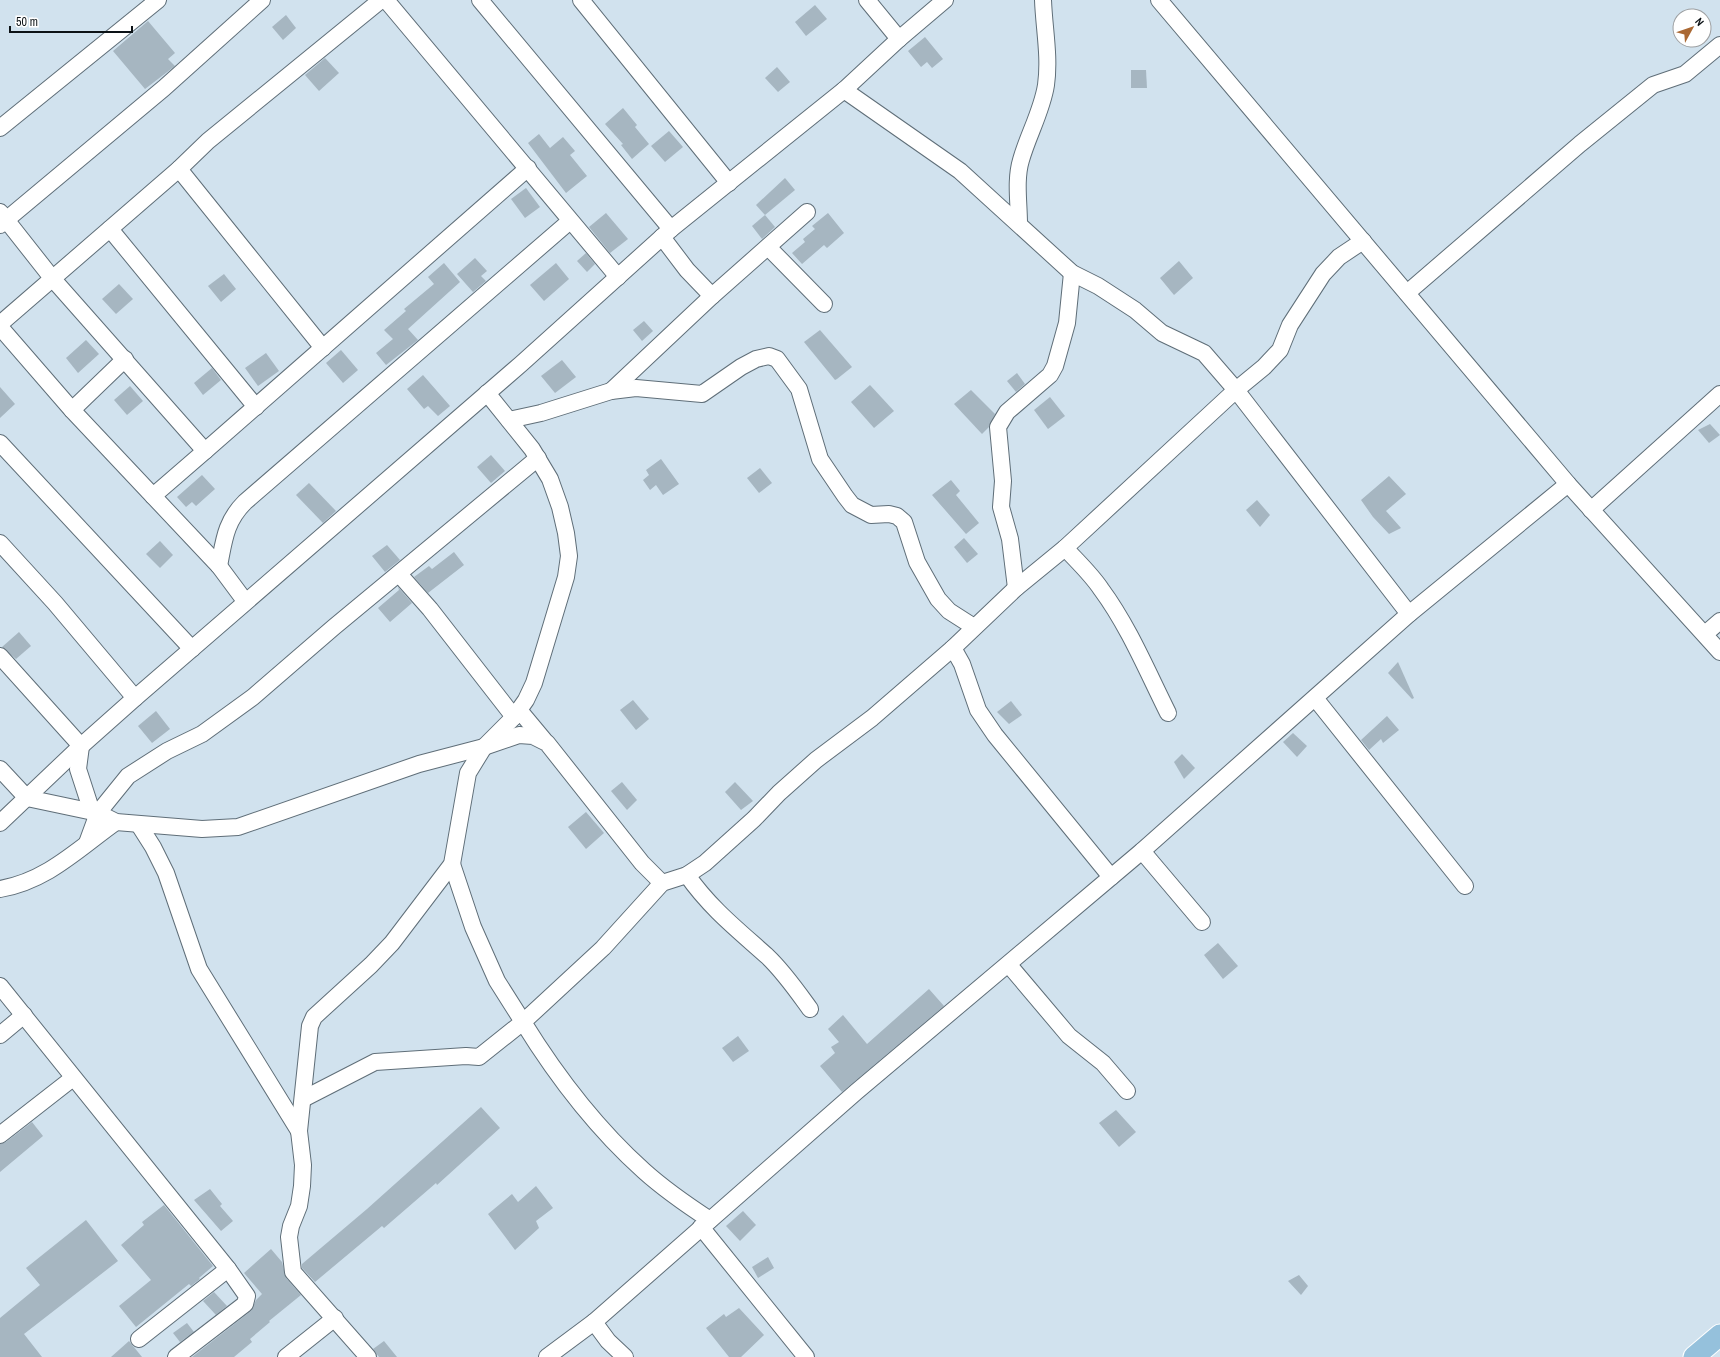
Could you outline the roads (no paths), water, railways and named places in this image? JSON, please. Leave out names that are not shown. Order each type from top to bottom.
[{"type":"main road","points":[[1694,1357],[1720,1335]]},
{"type":"street","points":[[0,128],[158,0]]},
{"type":"street","points":[[205,451],[52,278],[2,219],[164,88],[262,0]]},
{"type":"street","points":[[0,324],[179,169],[208,141],[381,0]]},
{"type":"street","points":[[386,0],[618,277]]},
{"type":"street","points":[[480,0],[666,233],[687,270],[712,296]]},
{"type":"street","points":[[582,0],[728,183]]},
{"type":"street","points":[[867,0],[899,39]]},
{"type":"street","points":[[0,823],[81,746],[135,698],[245,601],[487,393],[666,233],[844,90],[899,39],[945,0]]},
{"type":"street","points":[[1019,224],[1018,193],[1021,162],[1043,100],[1046,84],[1047,52],[1043,0]]},
{"type":"street","points":[[1160,0],[1568,484],[1720,652]]},
{"type":"street","points":[[1408,293],[1580,144],[1647,90],[1654,85],[1685,74],[1720,45]]},
{"type":"street","points":[[844,90],[960,171],[1072,273],[1098,286],[1135,310],[1162,333],[1204,353],[1236,390],[1409,614]]},
{"type":"street","points":[[153,496],[528,168]]},
{"type":"street","points":[[179,169],[323,348]]},
{"type":"street","points":[[611,391],[712,296],[807,212]]},
{"type":"street","points":[[219,566],[226,530],[231,518],[245,502],[570,221]]},
{"type":"street","points":[[110,229],[256,407]]},
{"type":"street","points":[[303,1099],[375,1062],[466,1056],[478,1057],[523,1022],[603,948],[662,883],[687,875],[704,863],[754,819],[779,793],[816,760],[872,718],[953,648],[1016,588],[1065,548],[1236,390],[1264,368],[1280,350],[1290,325],[1323,274],[1338,257],[1363,241]]},
{"type":"street","points":[[768,247],[824,304]]},
{"type":"street","points":[[1016,588],[1010,539],[1001,507],[1003,482],[998,427],[1007,412],[1050,375],[1055,366],[1067,323],[1072,273]]},
{"type":"street","points":[[0,327],[72,410],[219,566],[245,601]]},
{"type":"street","points":[[509,420],[541,413],[611,391],[636,388],[702,394],[756,358],[769,356],[777,359],[799,389],[820,459],[845,496],[852,505],[871,515],[889,514],[897,516],[904,522],[917,562],[938,599],[949,611],[974,627]]},
{"type":"street","points":[[72,410],[125,359]]},
{"type":"street","points":[[368,1357],[293,1272],[289,1238],[290,1226],[299,1206],[302,1186],[299,1131],[310,1026],[314,1017],[392,943],[452,864],[468,773],[484,747],[516,714],[526,700],[534,683],[566,577],[569,556],[560,507],[550,479],[538,458],[487,393]]},
{"type":"street","points":[[1591,510],[1720,394]]},
{"type":"street","points":[[0,443],[192,649]]},
{"type":"street","points":[[87,843],[95,813],[128,776],[167,751],[202,734],[253,697],[538,458]]},
{"type":"street","points":[[548,1357],[594,1322],[856,1092],[1009,965],[1142,851],[1409,614],[1568,484]]},
{"type":"street","points":[[0,543],[55,603],[135,698]]},
{"type":"street","points":[[1065,548],[1100,588],[1116,612],[1134,643],[1168,713]]},
{"type":"street","points":[[399,574],[430,609],[516,714],[547,743],[642,863],[662,883]]},
{"type":"street","points":[[1705,634],[1720,621]]},
{"type":"street","points":[[953,648],[962,664],[978,710],[995,735],[1111,877]]},
{"type":"street","points":[[0,656],[81,746],[78,769],[95,813]]},
{"type":"street","points":[[1315,698],[1465,886]]},
{"type":"street","points":[[0,769],[27,798],[95,813],[116,822],[202,829],[238,827],[419,764],[484,747],[519,735],[533,736],[547,743]]},
{"type":"street","points":[[0,889],[30,880],[50,871],[116,822]]},
{"type":"street","points":[[139,825],[166,873],[199,969],[299,1131]]},
{"type":"street","points":[[1142,851],[1202,922]]},
{"type":"street","points":[[452,864],[479,941],[497,981],[560,1080],[603,1131],[644,1172],[705,1224],[806,1357]]},
{"type":"street","points":[[687,875],[702,896],[738,932],[768,957],[793,985],[810,1009]]},
{"type":"street","points":[[1009,965],[1069,1036],[1103,1063],[1127,1091]]},
{"type":"street","points":[[0,986],[228,1269],[247,1296],[245,1304],[176,1357]]},
{"type":"street","points":[[0,1035],[24,1015]]},
{"type":"street","points":[[2,1129],[73,1078]]},
{"type":"street","points":[[139,1339],[228,1269]]},
{"type":"street","points":[[286,1357],[335,1318]]},
{"type":"street","points":[[594,1322],[608,1341],[625,1357]]}]
